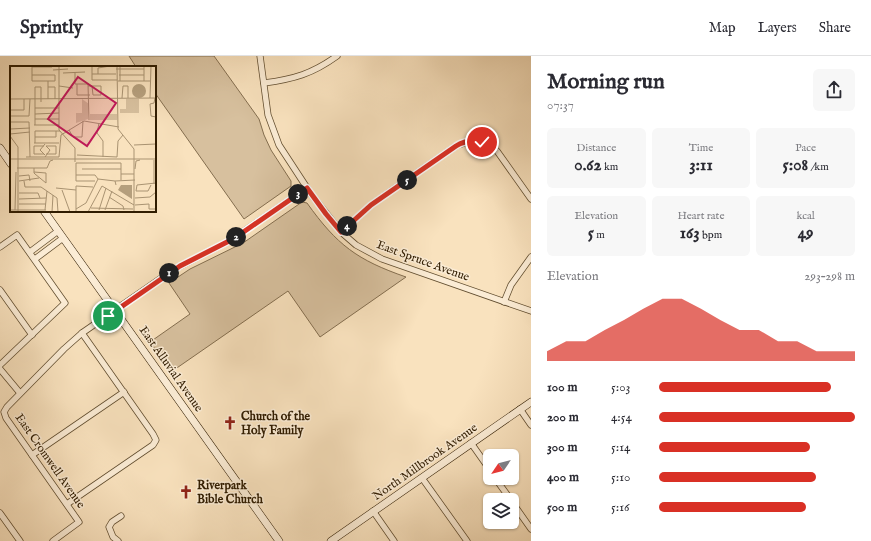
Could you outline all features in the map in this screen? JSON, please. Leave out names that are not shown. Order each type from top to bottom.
[{"type":"main road","points":[[0,148],[10,163]]},
{"type":"main road","name":"East Alluvial Avenue","points":[[45,212],[279,541]]},
{"type":"main road","name":"North Millbrook Avenue","points":[[331,541],[531,402]]},
{"type":"street","name":"East Spruce Avenue","points":[[260,56],[268,115],[274,136],[307,188],[341,232],[356,245],[382,260],[531,311]]},
{"type":"street","points":[[264,83],[301,76],[314,71],[337,56]]},
{"type":"street","points":[[341,232],[371,205],[449,150],[465,142],[482,142],[497,151],[531,199]]},
{"type":"street","points":[[0,369],[20,393],[82,333],[180,266],[231,240],[307,188]]},
{"type":"street","points":[[30,252],[58,231]]},
{"type":"street","points":[[0,247],[17,235],[65,303],[0,365]]},
{"type":"street","points":[[35,259],[63,238]]},
{"type":"street","points":[[504,302],[511,284],[531,256]]},
{"type":"street","points":[[0,290],[32,335]]},
{"type":"street","points":[[67,504],[152,445],[156,440],[154,434],[82,333]]},
{"type":"street","points":[[32,455],[124,392]]},
{"type":"street","name":"East Cromwell Avenue","points":[[20,393],[4,412],[6,418],[79,522],[53,541]]},
{"type":"street","points":[[520,409],[531,425]]},
{"type":"street","points":[[471,443],[483,460]]},
{"type":"street","points":[[422,478],[467,541]]},
{"type":"street","points":[[373,512],[394,541]]},
{"type":"street","points":[[519,512],[531,529]]},
{"type":"street","points":[[0,513],[20,541]]},
{"type":"street","points":[[118,541],[113,537],[109,527],[112,522],[121,516]]},
{"type":"shaded area","points":[[129,56],[214,56],[259,119],[271,150],[291,181],[291,186],[244,219],[156,94],[156,66],[135,66]]},
{"type":"shaded area","points":[[302,202],[307,203],[328,230],[349,249],[374,264],[406,277],[320,337],[288,291],[171,372],[150,342],[190,314],[169,283],[190,269],[243,243]]},
{"type":"place","name":"Church of the Holy Family","points":[[230,423]]},
{"type":"place","name":"Riverpark Bible Church","points":[[186,492]]},
{"type":"route","points":[[108,316],[173,270],[231,240],[307,188],[334,225],[341,232],[350,222],[371,205],[460,143],[470,141],[482,142]]}]
